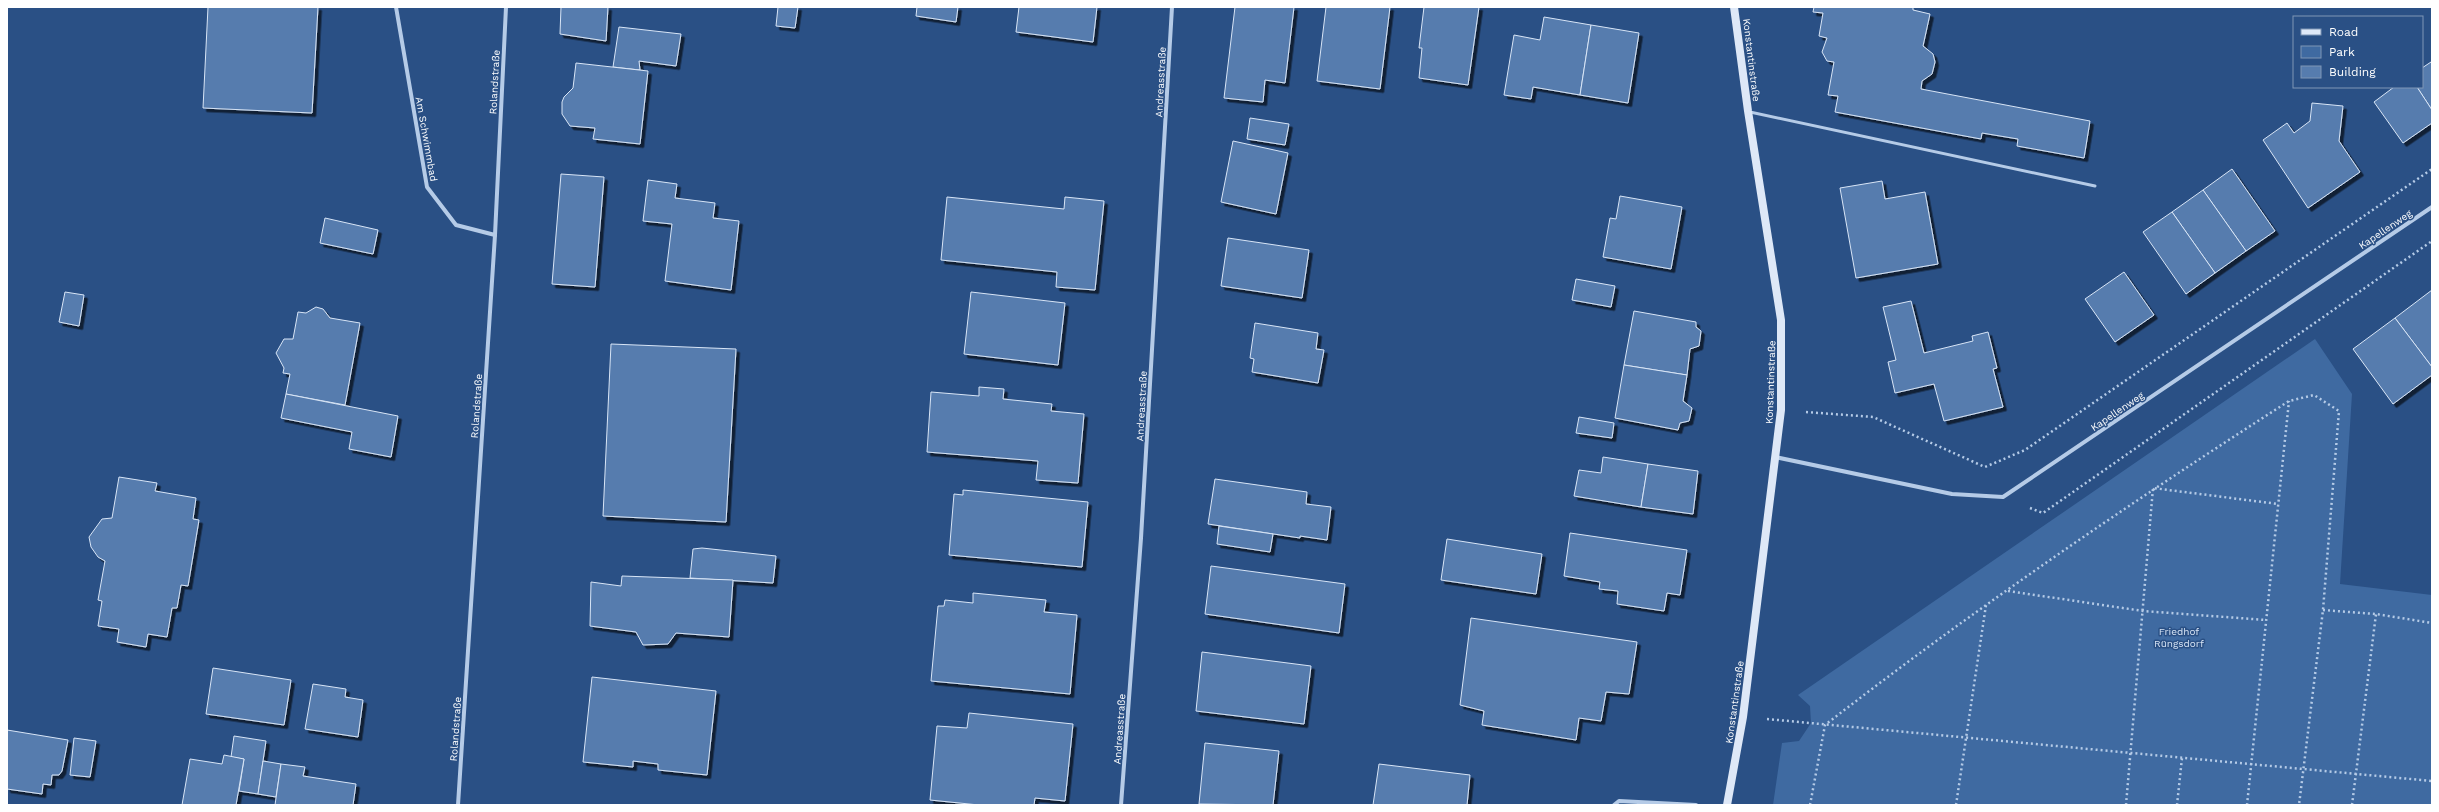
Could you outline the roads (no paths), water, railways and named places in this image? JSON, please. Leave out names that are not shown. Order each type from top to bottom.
[{"type":"main road","name":"Konstantinstraße","points":[[1727,805],[1743,717],[1781,410],[1781,320],[1748,111],[1734,7]]},
{"type":"street","name":"Am Schwimmbad","points":[[396,7],[427,187],[456,225],[495,235]]},
{"type":"street","name":"Rolandstraße","points":[[458,805],[495,235],[506,7]]},
{"type":"street","name":"Andreasstraße","points":[[1121,805],[1142,538],[1172,7]]},
{"type":"street","name":"Kapellenweg","points":[[1775,457],[1952,494],[2003,497],[2432,207]]},
{"type":"street","points":[[1614,805],[1619,801],[1696,805]]},
{"type":"lane","points":[[1748,111],[2095,186]]},
{"type":"park label","name":"Friedhof Rüngsdorf","points":[[2179,636]]}]
